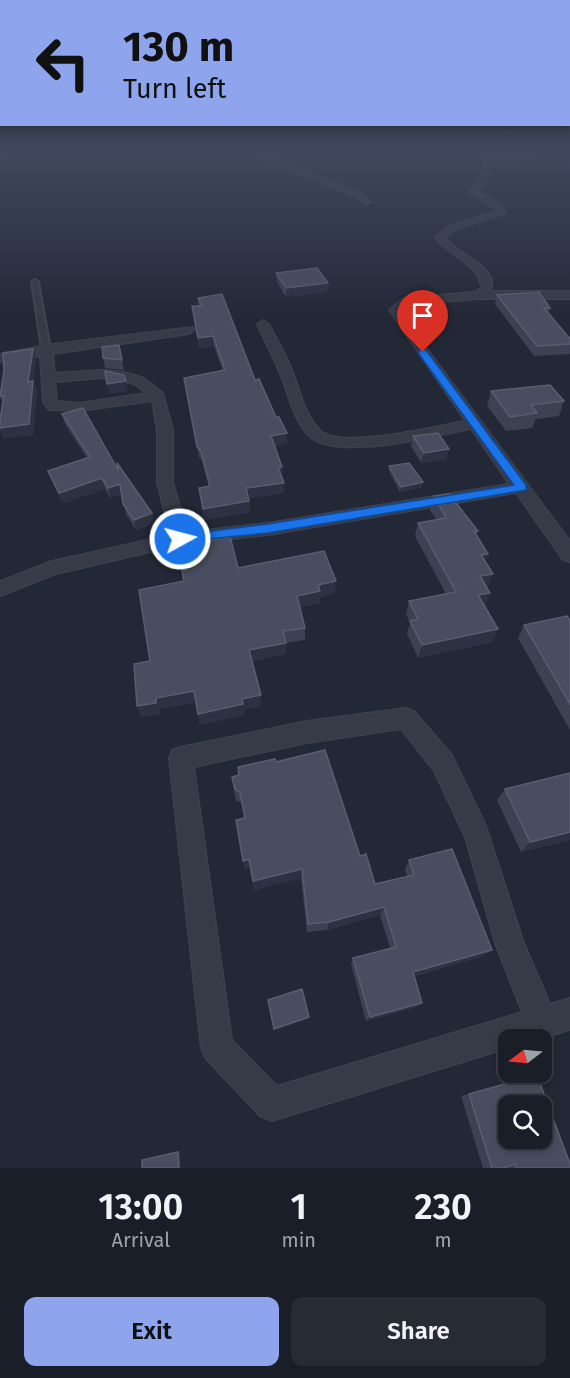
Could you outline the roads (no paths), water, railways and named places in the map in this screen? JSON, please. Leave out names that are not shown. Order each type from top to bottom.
[{"type":"street","points":[[477,295],[487,289],[488,280],[485,273],[454,254],[440,237],[454,227],[501,213],[499,209]]},
{"type":"street","points":[[570,295],[477,295],[404,302],[395,310],[396,315],[570,555]]},
{"type":"street","points":[[263,324],[286,370],[302,415],[316,435],[323,440],[345,444],[476,424]]},
{"type":"street","points":[[0,358],[46,349],[189,330]]},
{"type":"street","points":[[46,349],[50,378],[50,402],[54,407],[62,408],[158,396]]},
{"type":"street","points":[[50,378],[102,374],[123,376],[140,381],[158,396],[165,430],[165,482],[180,539]]},
{"type":"street","points":[[0,589],[52,568],[180,539],[268,529],[522,487]]},
{"type":"street","points":[[406,718],[443,763],[477,835],[510,943],[556,1018],[272,1104],[218,1048],[181,758],[307,732],[406,718]]},
{"type":"lane","points":[[35,282],[46,349]]}]
